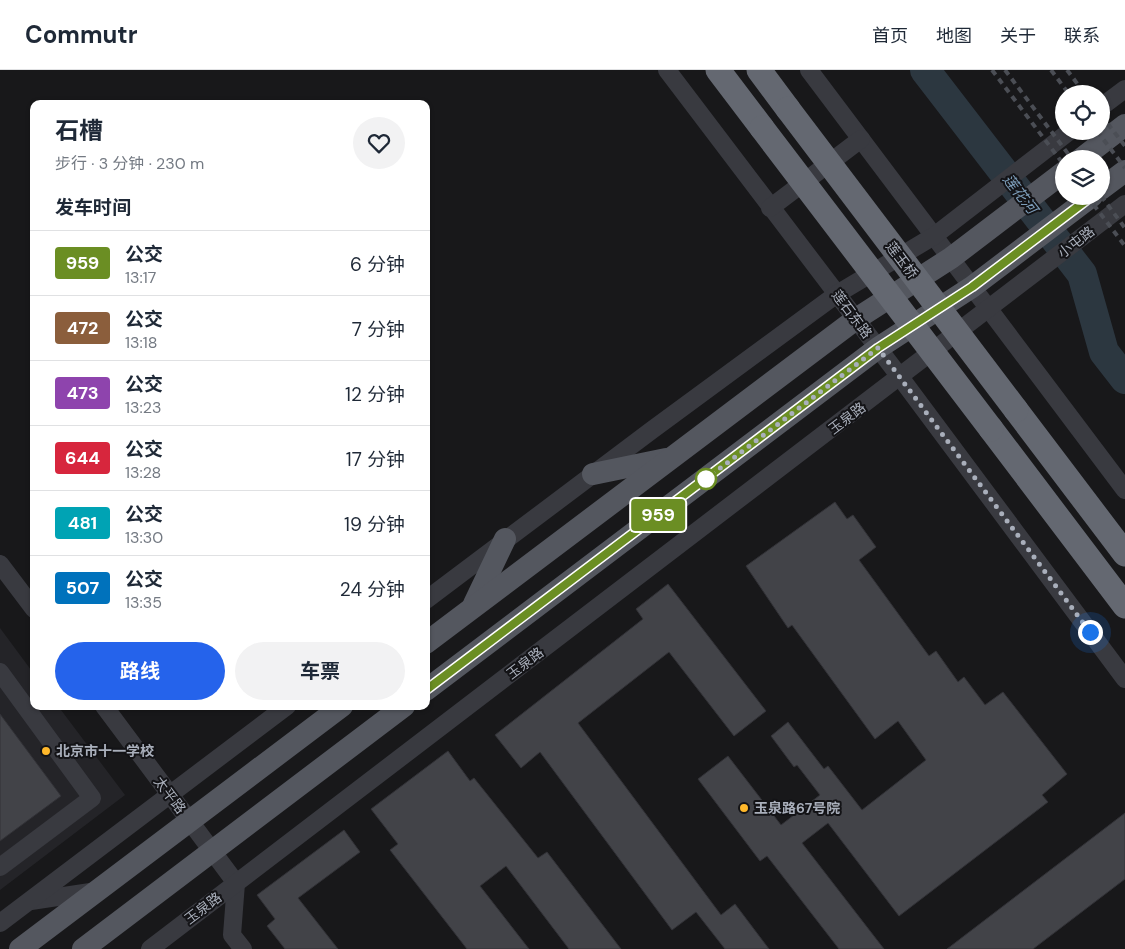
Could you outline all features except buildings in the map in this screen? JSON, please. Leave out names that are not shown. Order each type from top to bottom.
[{"type":"highway","points":[[718,70],[1125,606]]},
{"type":"highway","name":"莲玉桥","points":[[759,70],[1125,554]]},
{"type":"main road","points":[[1092,150],[1125,124]]},
{"type":"main road","points":[[1110,182],[1125,171]]},
{"type":"main road","points":[[430,640],[856,319],[951,258],[1055,179]]},
{"type":"main road","name":"小屯路","points":[[878,348],[972,287],[1080,205]]},
{"type":"main road","points":[[430,687],[878,348]]},
{"type":"main road","points":[[593,474],[672,458]]},
{"type":"main road","points":[[472,608],[506,539]]},
{"type":"main road","points":[[20,949],[337,710]]},
{"type":"main road","points":[[83,949],[399,710]]},
{"type":"street","name":"莲石东路","points":[[666,70],[900,377],[1125,679]]},
{"type":"street","points":[[809,70],[1125,490]]},
{"type":"street","points":[[1110,100],[1125,89]]},
{"type":"street","points":[[770,208],[861,138]]},
{"type":"street","points":[[430,597],[837,294],[934,236],[1058,140]]},
{"type":"street","name":"小屯路","points":[[989,309],[1125,204]]},
{"type":"street","name":"玉泉路","points":[[150,949],[989,309]]},
{"type":"street","points":[[0,564],[30,604]]},
{"type":"street","points":[[0,672],[6,691],[92,798],[0,867]]},
{"type":"street","name":"太平路","points":[[107,710],[236,883]]},
{"type":"street","points":[[0,923],[282,710]]},
{"type":"street","points":[[236,883],[232,935],[243,949]]},
{"type":"street","points":[[28,902],[97,891]]},
{"type":"shaded area","name":"北京市十一学校","points":[[0,628],[30,669],[30,710],[61,710],[125,795],[0,890]]},
{"type":"waterway","name":"莲花河","points":[[925,70],[1082,274],[1104,352],[1125,379]]},
{"type":"railway","points":[[992,70],[1055,153]]},
{"type":"railway","points":[[1005,70],[1065,150]]},
{"type":"railway","points":[[1051,70],[1062,85]]},
{"type":"railway","points":[[1067,70],[1078,85]]},
{"type":"railway","points":[[1110,127],[1125,146]]},
{"type":"railway","points":[[1104,140],[1125,168]]},
{"type":"railway","points":[[1094,205],[1125,246]]},
{"type":"railway","points":[[1108,205],[1125,228]]},
{"type":"bus line","name":"959","points":[[430,687],[878,348],[972,287],[1080,205]]},
{"type":"place","name":"北京市十一学校","points":[[46,751]]},
{"type":"place","name":"玉泉路67号院","points":[[744,808]]},
{"type":"route","points":[[706,479],[878,348],[1090,632]]}]
